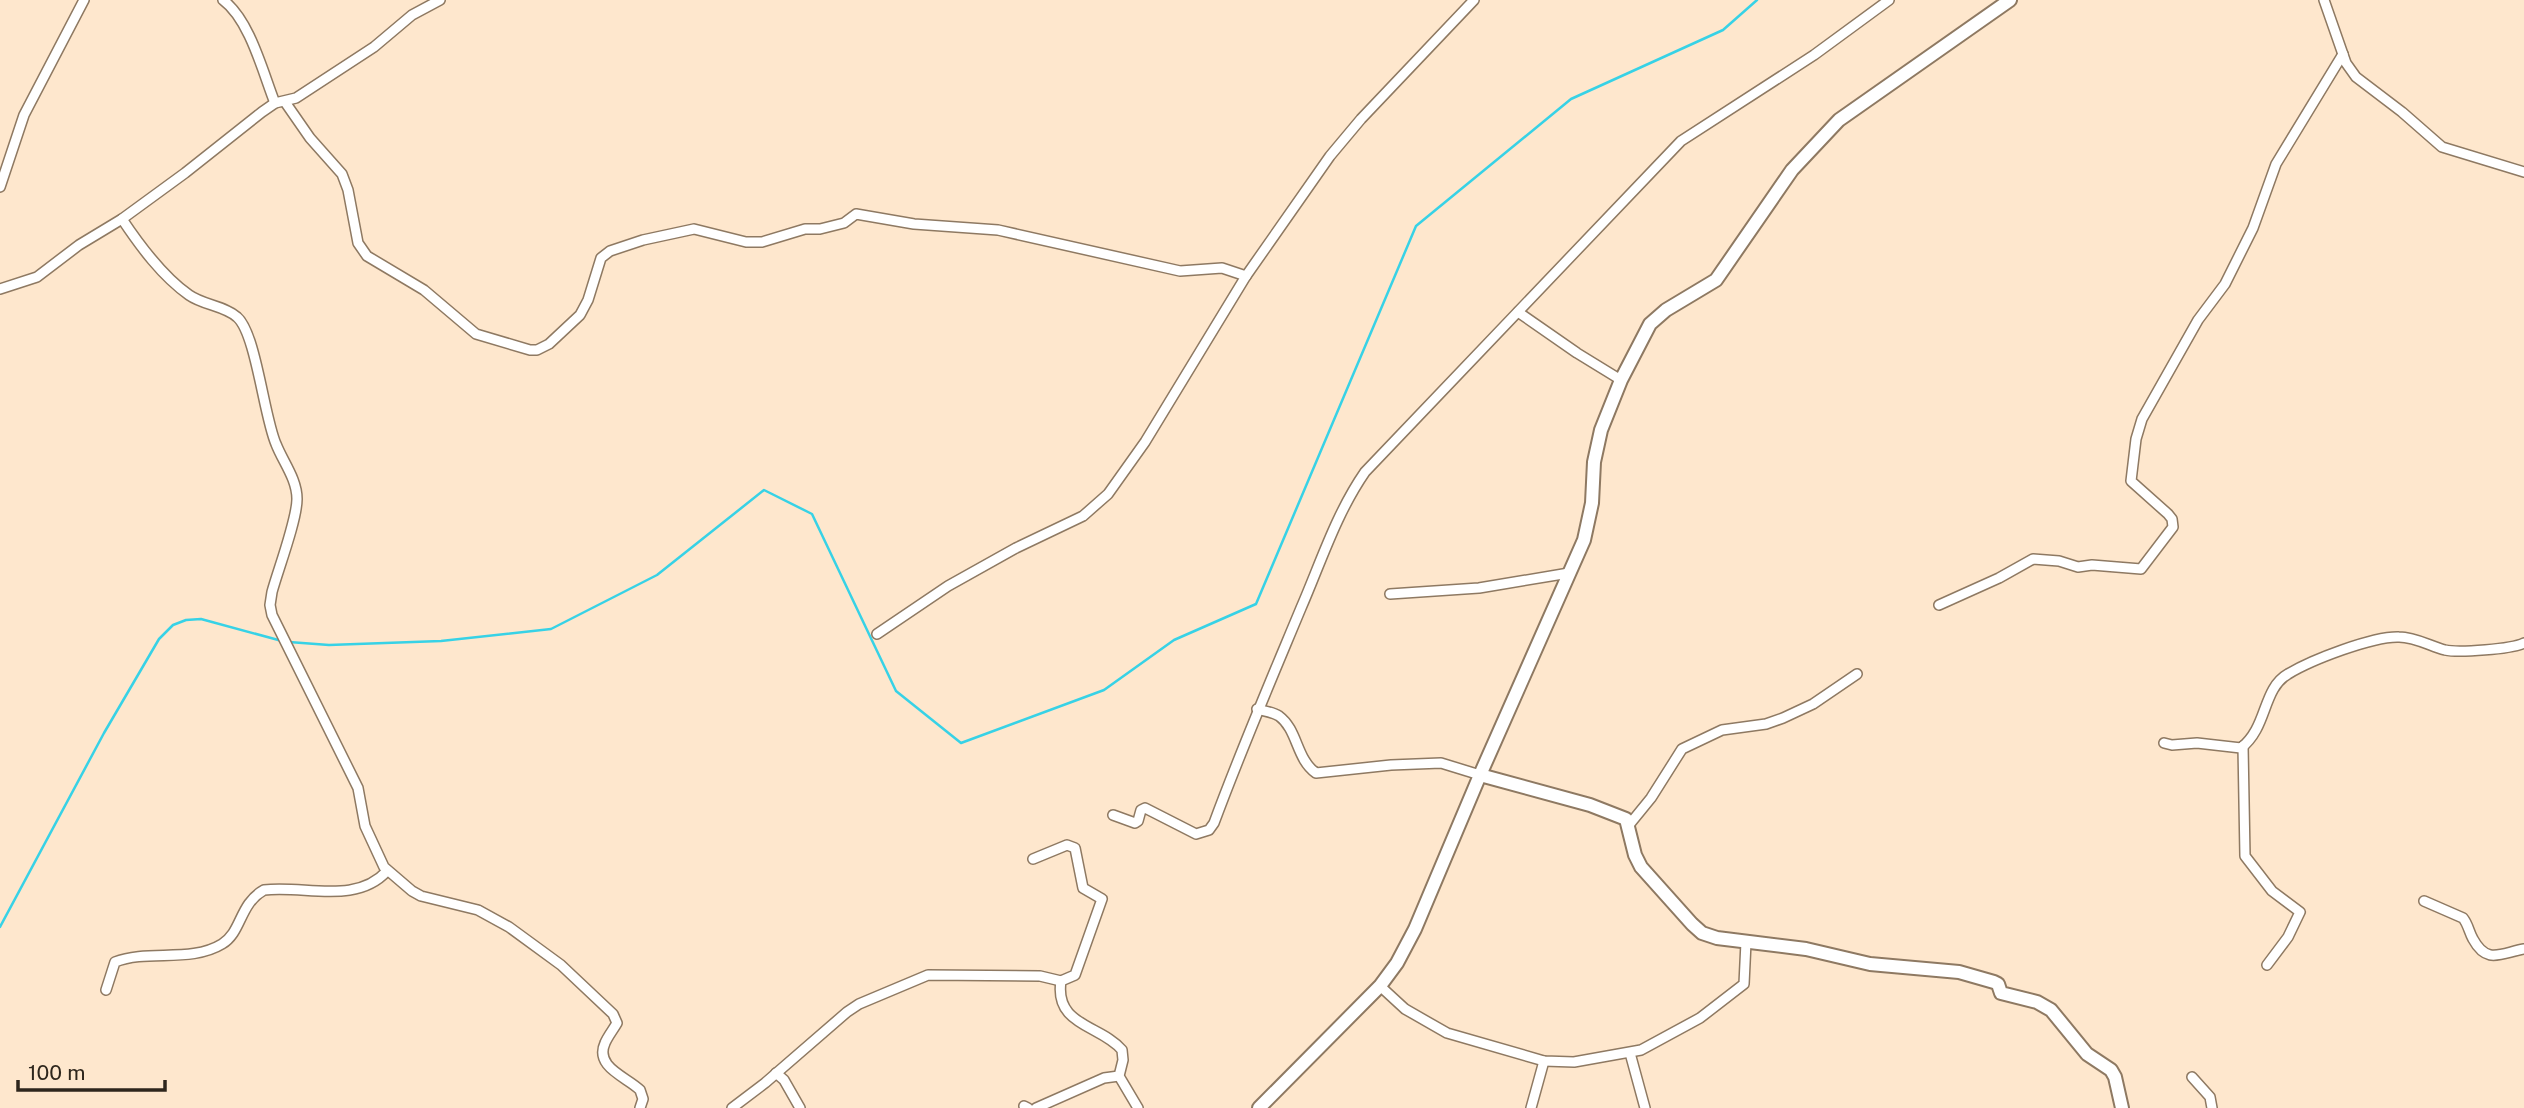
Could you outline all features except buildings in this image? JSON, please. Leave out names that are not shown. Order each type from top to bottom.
[{"type":"street","points":[[0,187],[24,115],[84,0]]},
{"type":"street","points":[[223,0],[234,11],[248,34],[280,103],[342,174],[348,190],[358,243],[367,256],[424,290],[476,334],[530,350],[537,350],[549,344],[580,315],[604,254],[643,240],[694,229],[747,242],[762,242],[805,229],[820,229],[844,223],[856,214],[914,224],[998,230],[1180,271],[1222,268],[1246,276]]},
{"type":"street","points":[[0,289],[33,280],[79,245],[122,219],[280,103],[296,98],[374,47],[412,15],[440,0]]},
{"type":"street","points":[[877,634],[948,586],[1016,548],[1083,516],[1108,494],[1144,442],[1246,276],[1345,136],[1474,0]]},
{"type":"street","points":[[1113,815],[1135,823],[1141,810],[1145,808],[1196,834],[1209,830],[1339,514],[1353,489],[1384,450],[1681,141],[1814,55],[1889,0]]},
{"type":"street","points":[[1259,1108],[1380,986],[1397,963],[1415,929],[1582,546],[1592,503],[1597,443],[1621,380],[1656,317],[1716,280],[1792,170],[1839,120],[2010,0]]},
{"type":"street","points":[[2324,0],[2346,63],[2357,77],[2442,147],[2524,172]]},
{"type":"street","points":[[1939,605],[1999,578],[2033,559],[2059,561],[2078,567],[2092,565],[2141,569],[2174,527],[2168,514],[2131,481],[2138,427],[2198,320],[2225,284],[2253,228],[2276,164],[2343,54]]},
{"type":"street","points":[[122,219],[165,274],[188,295],[232,313],[242,323],[257,370],[269,426],[292,477],[297,498],[270,605],[274,621],[358,788],[368,834],[378,857],[387,871],[421,896],[478,910],[493,917],[529,939],[561,965],[616,1019],[615,1027],[605,1042],[602,1056],[607,1065],[640,1090],[643,1099],[640,1108]]},
{"type":"street","points":[[1518,312],[1621,380]]},
{"type":"street","points":[[1390,594],[1479,588],[1569,573]]},
{"type":"street","points":[[2164,743],[2197,743],[2235,748],[2243,746],[2262,722],[2277,682],[2291,672],[2355,646],[2402,637],[2448,651],[2509,647],[2524,643]]},
{"type":"street","points":[[1629,825],[1651,798],[1682,749],[1729,728],[1766,724],[1783,718],[1813,704],[1857,674]]},
{"type":"street","points":[[1257,709],[1279,717],[1294,739],[1302,759],[1316,773],[1441,763],[1613,812],[1626,819],[1635,855],[1642,867],[1702,933],[1717,938],[1806,949],[1870,964],[1959,972],[1994,982],[1998,984],[2001,993],[2037,1002],[2051,1010],[2087,1054],[2111,1070],[2122,1108]]},
{"type":"street","points":[[2243,746],[2245,856],[2272,891],[2300,912],[2288,937],[2267,965]]},
{"type":"street","points":[[732,1108],[847,1012],[920,977],[959,974],[1040,976],[1061,981],[1075,975],[1102,899],[1083,888],[1075,848],[1067,845],[1033,859]]},
{"type":"street","points":[[106,990],[115,962],[192,953],[220,946],[233,935],[237,922],[253,897],[264,890],[359,889],[377,881],[387,871]]},
{"type":"street","points":[[2424,901],[2463,918],[2474,942],[2484,954],[2489,956],[2524,949]]},
{"type":"street","points":[[1380,986],[1405,1009],[1434,1028],[1544,1061],[1574,1062],[1630,1053],[1675,1033],[1737,991],[1744,984],[1746,975],[1746,942]]},
{"type":"street","points":[[1061,981],[1065,1009],[1073,1018],[1122,1049],[1123,1060],[1119,1076],[1138,1108]]},
{"type":"street","points":[[1630,1053],[1645,1108]]},
{"type":"street","points":[[1531,1108],[1544,1061]]},
{"type":"street","points":[[776,1073],[784,1080],[800,1108]]},
{"type":"street","points":[[1036,1108],[1104,1078],[1119,1076]]},
{"type":"street","points":[[2192,1077],[2210,1097],[2212,1108]]},
{"type":"waterway","points":[[289,642],[329,645],[441,641],[551,629],[657,575],[764,490],[812,514],[896,691],[961,743],[1104,690],[1174,640],[1256,604],[1416,226],[1571,99],[1723,30],[1757,0]]},
{"type":"waterway","points":[[0,927],[104,733],[159,639],[173,625],[186,620],[201,619],[282,641]]}]
